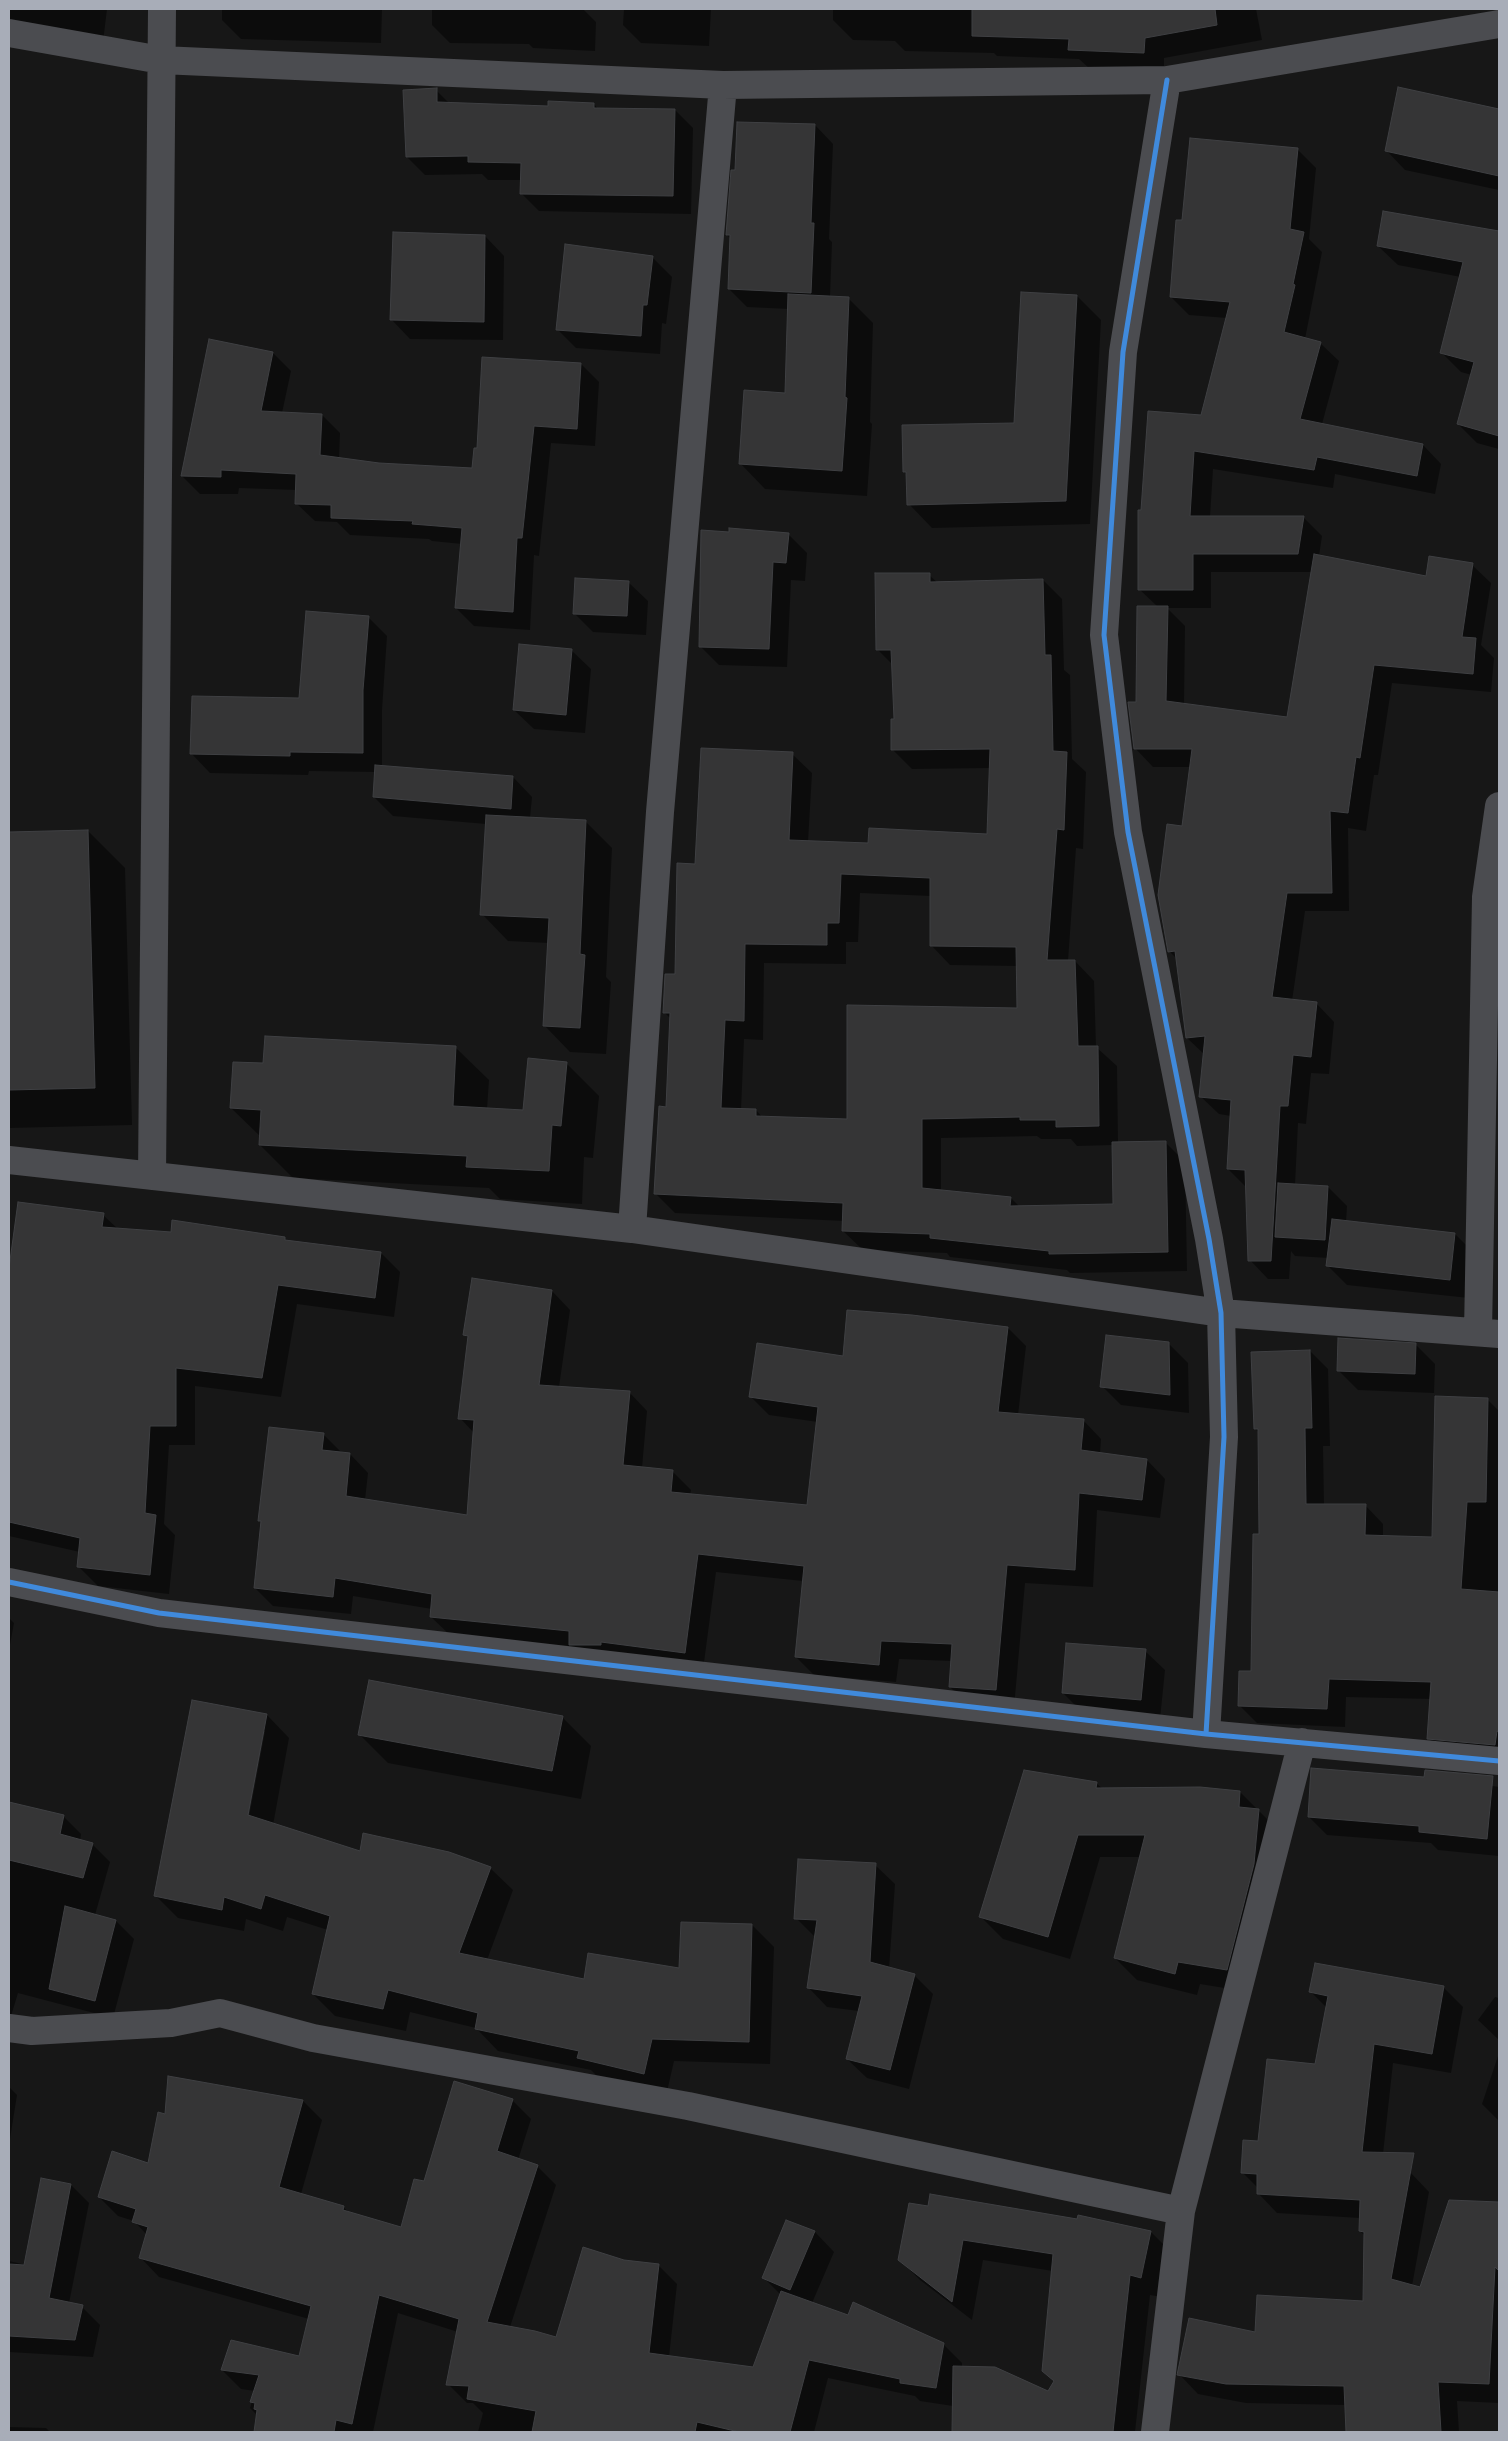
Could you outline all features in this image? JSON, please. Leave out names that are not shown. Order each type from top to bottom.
[{"type":"street","points":[[152,1176],[162,9]]},
{"type":"street","points":[[9,34],[162,60],[723,84],[1167,80],[1499,24]]},
{"type":"street","points":[[1167,80],[1123,352],[1104,636],[1128,832],[1210,1239],[1221,1312],[1224,1437],[1206,1734]]},
{"type":"street","points":[[632,1229],[660,812],[723,84]]},
{"type":"street","points":[[9,1160],[632,1229],[1221,1312],[1488,1333],[1486,897],[1499,806]]},
{"type":"street","points":[[9,1582],[159,1613],[1206,1734],[1499,1761]]},
{"type":"street","points":[[1155,2432],[1181,2211],[1302,1742]]},
{"type":"street","points":[[9,2028],[32,2031],[171,2023],[220,2013],[313,2038],[688,2106],[1181,2211]]},
{"type":"building","points":[[972,9],[1215,9],[1217,25],[1145,38],[1144,53],[1068,50],[1069,39],[972,36]]},
{"type":"building","points":[[1398,87],[1499,109],[1499,176],[1385,151]]},
{"type":"building","points":[[437,88],[437,102],[548,106],[548,101],[594,103],[594,108],[675,109],[673,196],[520,194],[521,163],[468,162],[468,156],[406,157],[403,90]]},
{"type":"building","points":[[737,122],[815,124],[811,223],[814,223],[811,293],[728,289],[730,235],[726,235],[731,170],[735,170]]},
{"type":"building","points":[[1190,138],[1298,148],[1290,229],[1304,232],[1293,284],[1295,285],[1284,332],[1321,342],[1300,419],[1423,444],[1417,476],[1317,457],[1314,470],[1194,451],[1190,516],[1304,516],[1298,554],[1193,554],[1193,590],[1138,590],[1138,510],[1141,510],[1148,411],[1201,415],[1230,302],[1170,297],[1176,220],[1182,220]]},
{"type":"building","points":[[1383,211],[1499,231],[1499,436],[1457,424],[1474,362],[1440,353],[1463,262],[1377,246]]},
{"type":"building","points":[[393,232],[485,235],[484,322],[390,320]]},
{"type":"building","points":[[565,244],[653,256],[647,305],[643,305],[641,336],[556,330]]},
{"type":"building","points":[[1021,292],[1077,295],[1066,501],[907,505],[906,472],[903,472],[902,425],[1014,423]]},
{"type":"building","points":[[788,294],[849,297],[845,397],[847,398],[842,471],[739,464],[744,390],[785,393]]},
{"type":"building","points":[[209,339],[273,352],[261,411],[322,414],[320,455],[379,463],[472,468],[474,448],[477,448],[482,357],[581,363],[577,429],[534,426],[522,538],[517,538],[513,612],[455,608],[462,528],[412,524],[413,521],[331,518],[331,505],[295,504],[296,474],[221,470],[221,477],[181,476]]},
{"type":"building","points":[[729,528],[789,533],[786,563],[773,562],[769,649],[699,647],[701,530],[729,532]]},
{"type":"building","points":[[1314,554],[1426,576],[1429,556],[1473,563],[1462,637],[1476,638],[1473,674],[1374,665],[1360,758],[1356,757],[1348,813],[1330,811],[1332,893],[1287,893],[1272,997],[1317,1002],[1311,1057],[1293,1055],[1288,1106],[1280,1106],[1271,1261],[1248,1261],[1245,1170],[1227,1169],[1231,1100],[1199,1097],[1205,1036],[1186,1038],[1175,951],[1168,952],[1158,895],[1167,824],[1182,826],[1192,749],[1134,749],[1128,702],[1136,702],[1137,606],[1168,606],[1166,701],[1287,717]]},
{"type":"building","points":[[875,573],[930,573],[930,582],[1043,579],[1045,655],[1051,655],[1053,751],[1067,752],[1064,830],[1057,829],[1047,960],[1075,960],[1078,1046],[1098,1046],[1099,1126],[1056,1127],[1056,1120],[1020,1120],[1020,1117],[922,1119],[922,1188],[1011,1197],[1010,1206],[1113,1204],[1112,1142],[1166,1141],[1168,1252],[1049,1254],[1049,1251],[930,1238],[930,1234],[842,1231],[843,1203],[654,1194],[659,1106],[666,1107],[670,1013],[663,1013],[665,974],[675,974],[677,863],[695,864],[701,748],[793,752],[789,840],[868,843],[869,828],[987,834],[990,749],[891,750],[891,719],[894,719],[891,650],[876,650]],"holes":[[[841,874],[930,878],[930,946],[1016,947],[1017,1008],[847,1005],[847,1119],[756,1116],[756,1109],[721,1108],[725,1020],[744,1021],[745,944],[827,945],[827,923],[839,923]]]},
{"type":"building","points":[[575,578],[629,581],[627,616],[573,614]]},
{"type":"building","points":[[306,611],[369,616],[363,690],[363,753],[290,752],[290,756],[190,754],[192,696],[299,698]]},
{"type":"building","points":[[519,644],[572,649],[566,715],[513,710]]},
{"type":"building","points":[[375,765],[513,776],[511,809],[373,797]]},
{"type":"building","points":[[486,815],[586,820],[580,954],[585,955],[580,1028],[543,1026],[549,918],[480,915]]},
{"type":"building","points":[[88,830],[95,1088],[9,1090],[9,832]]},
{"type":"building","points":[[265,1036],[456,1046],[453,1106],[523,1110],[528,1058],[567,1062],[561,1126],[552,1125],[549,1171],[466,1167],[467,1156],[259,1145],[261,1110],[230,1108],[233,1062],[263,1063]]},
{"type":"building","points":[[1278,1183],[1328,1186],[1325,1240],[1275,1237]]},
{"type":"building","points":[[18,1202],[104,1213],[102,1227],[171,1232],[172,1220],[285,1237],[285,1240],[381,1252],[375,1298],[278,1285],[262,1378],[176,1368],[176,1426],[150,1426],[145,1513],[156,1515],[150,1575],[77,1567],[80,1538],[9,1522],[9,1268]]},
{"type":"building","points":[[1332,1219],[1455,1233],[1450,1280],[1326,1266]]},
{"type":"building","points":[[472,1278],[552,1290],[539,1385],[630,1391],[623,1465],[673,1470],[671,1492],[807,1505],[818,1407],[749,1397],[757,1343],[843,1356],[847,1310],[912,1315],[1008,1327],[998,1412],[1084,1419],[1081,1450],[1147,1459],[1142,1500],[1079,1493],[1075,1570],[1007,1565],[996,1690],[949,1687],[952,1644],[881,1641],[879,1665],[795,1657],[804,1566],[698,1554],[685,1653],[601,1642],[601,1645],[569,1645],[569,1631],[430,1617],[432,1594],[335,1578],[333,1597],[254,1588],[261,1521],[258,1521],[269,1427],[324,1433],[322,1450],[350,1453],[346,1496],[467,1515],[474,1420],[458,1419],[468,1336],[463,1335]]},
{"type":"building","points":[[1106,1335],[1169,1342],[1170,1395],[1100,1387]]},
{"type":"building","points":[[1338,1338],[1416,1343],[1415,1374],[1337,1371]]},
{"type":"building","points":[[1310,1350],[1312,1428],[1305,1428],[1306,1504],[1366,1504],[1365,1535],[1432,1537],[1435,1396],[1488,1398],[1486,1502],[1467,1502],[1461,1589],[1499,1592],[1499,1732],[1497,1731],[1495,1745],[1427,1739],[1431,1682],[1329,1679],[1327,1709],[1238,1706],[1239,1671],[1251,1671],[1253,1534],[1259,1534],[1258,1429],[1254,1429],[1251,1352]]},
{"type":"building","points":[[1066,1643],[1146,1649],[1141,1700],[1062,1693]]},
{"type":"building","points":[[369,1680],[563,1716],[552,1771],[358,1735]]},
{"type":"building","points":[[192,1700],[267,1714],[248,1815],[360,1851],[363,1833],[449,1852],[491,1867],[459,1953],[584,1979],[588,1953],[679,1968],[681,1922],[752,1924],[749,2042],[652,2039],[644,2074],[577,2058],[579,2051],[475,2029],[478,2013],[388,1990],[383,2009],[312,1994],[330,1916],[265,1895],[261,1909],[224,1897],[222,1910],[154,1896]]},
{"type":"building","points":[[1311,1768],[1424,1777],[1425,1770],[1493,1776],[1487,1839],[1419,1832],[1419,1826],[1308,1817]]},
{"type":"building","points":[[1024,1770],[1097,1782],[1096,1788],[1200,1787],[1240,1791],[1239,1807],[1259,1809],[1254,1864],[1227,1970],[1178,1962],[1175,1974],[1114,1958],[1145,1835],[1078,1835],[1048,1937],[979,1917]]},
{"type":"building","points":[[9,1802],[64,1815],[60,1834],[93,1843],[83,1878],[9,1860]]},
{"type":"building","points":[[798,1859],[876,1863],[870,1962],[915,1974],[890,2070],[846,2059],[862,1996],[807,1988],[817,1920],[794,1919]]},
{"type":"building","points":[[65,1906],[116,1920],[95,2001],[49,1989]]},
{"type":"building","points":[[1315,1963],[1444,1986],[1432,2054],[1374,2044],[1362,2152],[1414,2153],[1391,2279],[1420,2287],[1449,2200],[1499,2202],[1499,2271],[1495,2267],[1489,2384],[1438,2382],[1441,2432],[1346,2432],[1344,2386],[1226,2384],[1177,2375],[1189,2318],[1255,2332],[1257,2295],[1363,2301],[1364,2232],[1359,2231],[1360,2200],[1257,2194],[1257,2174],[1241,2173],[1243,2140],[1258,2141],[1267,2059],[1315,2064],[1328,1996],[1309,1992]]},
{"type":"building","points":[[168,2076],[303,2100],[279,2187],[344,2206],[343,2210],[401,2227],[414,2179],[424,2181],[454,2081],[513,2099],[497,2151],[538,2165],[487,2322],[556,2337],[583,2247],[624,2260],[659,2264],[649,2353],[753,2367],[781,2291],[848,2315],[853,2302],[944,2343],[936,2388],[900,2383],[900,2379],[809,2360],[790,2432],[739,2432],[697,2422],[695,2432],[532,2432],[536,2411],[467,2399],[469,2386],[446,2385],[459,2319],[379,2295],[352,2424],[336,2420],[334,2432],[254,2432],[257,2410],[254,2409],[255,2403],[250,2402],[259,2375],[221,2370],[231,2340],[299,2356],[311,2306],[139,2258],[148,2227],[132,2222],[136,2209],[98,2197],[112,2151],[148,2163],[158,2112],[165,2114]]},
{"type":"building","points":[[41,2178],[71,2184],[49,2298],[83,2305],[75,2340],[9,2336],[9,2264],[24,2265]]},
{"type":"building","points":[[930,2194],[1077,2219],[1078,2215],[1151,2231],[1141,2278],[1130,2275],[1113,2432],[952,2432],[953,2366],[995,2367],[1048,2391],[1054,2381],[1042,2371],[1053,2254],[963,2240],[952,2302],[898,2260],[909,2203],[928,2206]]},
{"type":"building","points":[[786,2220],[815,2231],[790,2290],[762,2278]]},
{"type":"cycle path","points":[[1167,80],[1123,352],[1104,635],[1128,832],[1209,1239],[1221,1313],[1224,1437],[1206,1734]]},
{"type":"cycle path","points":[[9,1582],[159,1613],[1206,1734],[1499,1761]]}]
